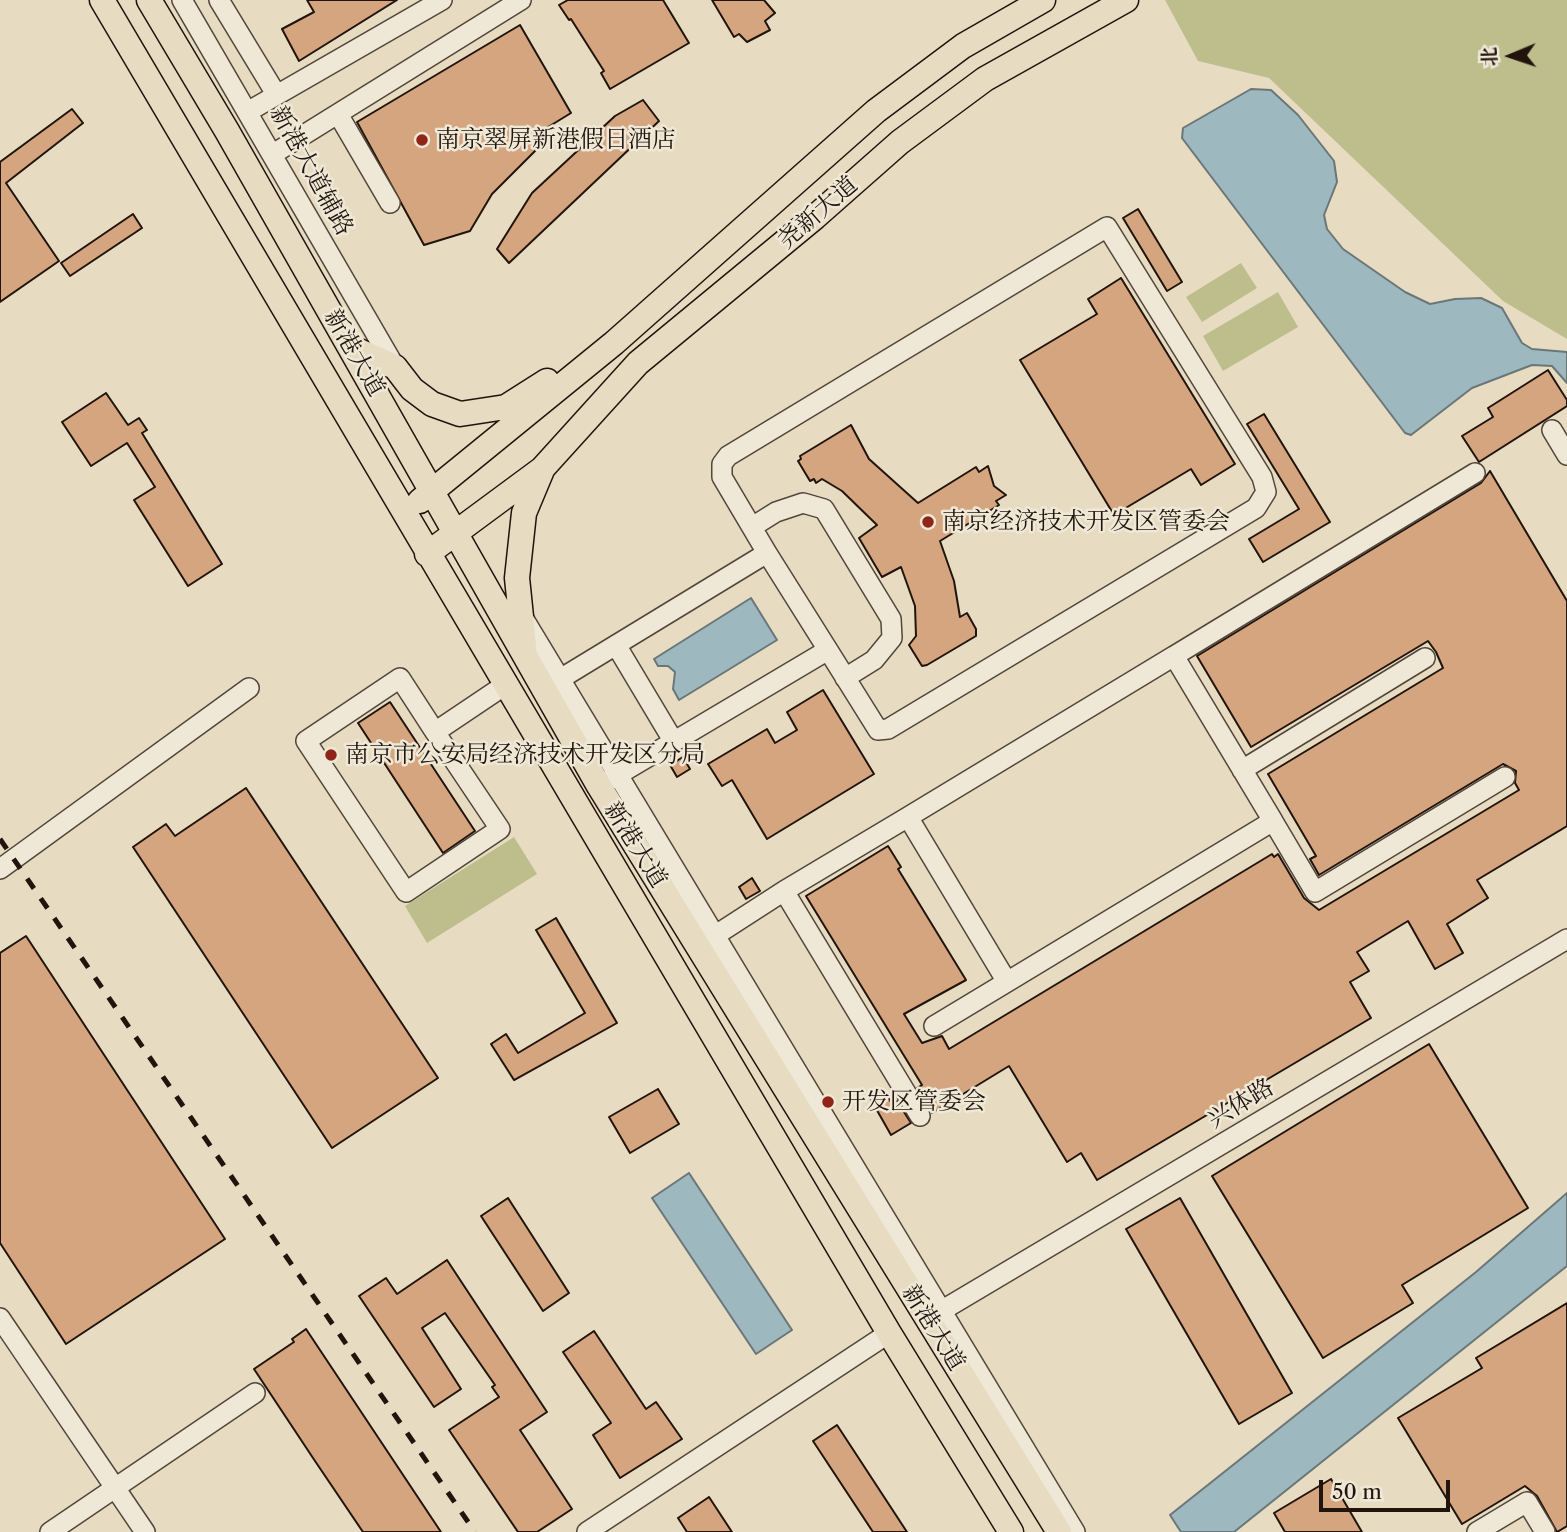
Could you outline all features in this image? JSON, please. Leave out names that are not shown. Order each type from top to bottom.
[{"type":"main road","name":"新港大道","points":[[102,0],[888,1333],[1011,1532]]},
{"type":"main road","name":"新港大道","points":[[149,0],[433,492],[525,657],[551,684],[1059,1532]]},
{"type":"main road","name":"尧新大道","points":[[402,512],[433,492],[614,343],[876,111],[963,46],[1042,0]]},
{"type":"main road","name":"尧新大道","points":[[427,554],[457,535],[542,469],[638,363],[815,217],[900,142],[985,79],[1126,0]]},
{"type":"main road","name":"尧新大道","points":[[350,347],[395,367],[412,389],[432,404],[460,414],[506,407],[614,343]]},
{"type":"main road","name":"尧新大道","points":[[525,657],[517,578],[524,513],[542,469]]},
{"type":"street","name":"新港大道辅路","points":[[182,0],[249,111],[395,367]]},
{"type":"street","points":[[219,0],[276,94]]},
{"type":"street","points":[[273,154],[521,0]]},
{"type":"street","points":[[249,111],[436,1]]},
{"type":"street","points":[[338,114],[390,203]]},
{"type":"street","points":[[1107,227],[1262,477],[1266,492],[1256,508],[888,729],[878,730],[752,527],[722,477],[722,464],[728,456],[1107,227]]},
{"type":"street","points":[[1552,430],[1567,455]]},
{"type":"street","points":[[1074,1532],[941,1311],[706,941],[784,891],[1475,473]]},
{"type":"street","points":[[752,527],[776,512],[803,503],[824,509],[891,619],[892,638],[874,660],[845,678]]},
{"type":"street","points":[[520,614],[551,684],[767,553]]},
{"type":"street","points":[[616,645],[674,742]]},
{"type":"street","points":[[608,781],[828,650]]},
{"type":"street","points":[[1174,656],[1315,892],[1505,777]]},
{"type":"street","points":[[1242,769],[1425,658]]},
{"type":"street","points":[[400,678],[435,732],[500,829],[406,892],[306,741],[400,678]]},
{"type":"street","points":[[435,732],[505,685]]},
{"type":"street","points":[[0,869],[249,688]]},
{"type":"street","points":[[908,817],[1007,982]]},
{"type":"street","points":[[934,1026],[1273,821]]},
{"type":"street","points":[[784,891],[920,1116]]},
{"type":"street","name":"兴体路","points":[[941,1311],[1567,939]]},
{"type":"street","points":[[0,1318],[145,1532]]},
{"type":"street","points":[[587,1532],[888,1333]]},
{"type":"street","points":[[50,1532],[255,1393]]},
{"type":"street","points":[[1477,1532],[1527,1502],[1545,1532]]},
{"type":"green space","points":[[1165,0],[1567,0],[1567,339],[1503,301],[1269,78],[1198,61]]},
{"type":"green space","points":[[1241,263],[1257,288],[1202,322],[1186,297]]},
{"type":"green space","points":[[1278,292],[1298,327],[1223,371],[1203,336]]},
{"type":"green space","points":[[514,837],[537,874],[427,943],[405,906]]},
{"type":"water","points":[[1251,89],[1271,90],[1298,115],[1334,161],[1337,182],[1324,215],[1327,229],[1343,249],[1405,292],[1430,304],[1481,298],[1502,308],[1522,343],[1532,349],[1567,352],[1567,383],[1552,366],[1532,365],[1472,388],[1411,435],[1405,433],[1182,138],[1183,128]]},
{"type":"water","points":[[751,598],[777,640],[679,700],[673,689],[675,672],[668,666],[658,666],[654,659]]},
{"type":"water","points":[[689,1173],[792,1330],[756,1354],[652,1198]]},
{"type":"water","points":[[1567,1193],[1567,1266],[1234,1532],[1181,1532],[1170,1515],[1476,1272]]},
{"type":"building","points":[[307,0],[397,0],[299,61],[282,29],[314,12]]},
{"type":"building","points":[[568,0],[663,0],[689,43],[610,89],[601,73],[604,71],[559,5]]},
{"type":"building","points":[[712,0],[764,0],[775,13],[765,21],[770,30],[747,42],[739,34],[734,37]]},
{"type":"building","points":[[520,25],[571,113],[540,132],[545,141],[492,194],[470,231],[424,245],[357,122]]},
{"type":"building","points":[[643,100],[659,121],[509,263],[497,249],[532,193],[615,116]]},
{"type":"building","points":[[72,109],[83,123],[6,183],[59,261],[0,302],[0,162]]},
{"type":"building","points":[[1138,209],[1182,282],[1167,291],[1123,218]]},
{"type":"building","points":[[133,214],[142,228],[70,276],[61,263]]},
{"type":"building","points":[[1121,278],[1235,464],[1201,485],[1191,469],[1114,515],[1020,360],[1097,314],[1088,299]]},
{"type":"building","points":[[1548,370],[1567,400],[1567,406],[1479,462],[1462,436],[1493,417],[1488,408]]},
{"type":"building","points":[[106,393],[128,425],[139,418],[147,430],[142,433],[222,564],[188,586],[134,500],[155,487],[127,443],[91,466],[62,422]]},
{"type":"building","points":[[1264,414],[1330,522],[1263,562],[1249,539],[1299,509],[1247,424]]},
{"type":"building","points":[[851,425],[869,459],[918,503],[976,467],[979,472],[988,466],[994,486],[1006,495],[996,501],[999,505],[940,541],[954,581],[960,617],[967,613],[976,629],[976,636],[927,665],[922,666],[909,645],[916,636],[915,606],[901,567],[882,577],[859,538],[877,525],[842,491],[822,479],[816,483],[814,479],[810,481],[798,461],[800,456]]},
{"type":"building","points":[[1490,471],[1567,601],[1567,826],[1477,880],[1488,898],[1447,924],[1463,953],[1435,969],[1408,921],[1357,952],[1369,971],[1350,982],[1371,1018],[1097,1180],[1081,1153],[1067,1162],[1009,1066],[932,1113],[917,1088],[922,1085],[806,896],[888,846],[901,867],[898,869],[966,980],[904,1014],[922,1043],[942,1036],[949,1049],[1272,854],[1274,857],[1278,854],[1304,898],[1319,910],[1519,790],[1515,783],[1516,771],[1503,764],[1319,875],[1310,859],[1316,856],[1268,774],[1443,668],[1436,652],[1428,641],[1251,747],[1197,656],[1481,483]]},
{"type":"building","points":[[823,690],[874,774],[767,839],[732,780],[722,786],[708,764],[767,729],[775,743],[797,730],[787,712]]},
{"type":"building","points":[[390,702],[475,831],[443,853],[358,723]]},
{"type":"building","points":[[683,757],[690,769],[677,777],[670,765]]},
{"type":"building","points":[[246,788],[438,1078],[332,1148],[133,847],[166,824],[175,836]]},
{"type":"building","points":[[752,878],[760,891],[746,899],[739,887]]},
{"type":"building","points":[[556,918],[617,1023],[514,1080],[491,1044],[506,1034],[518,1053],[585,1013],[536,930]]},
{"type":"building","points":[[26,936],[225,1239],[66,1344],[0,1243],[0,953]]},
{"type":"building","points":[[1429,1044],[1528,1208],[1402,1285],[1413,1303],[1323,1358],[1212,1176]]},
{"type":"building","points":[[658,1089],[679,1124],[630,1153],[609,1117]]},
{"type":"building","points":[[884,1090],[892,1104],[897,1101],[911,1123],[891,1135],[870,1098]]},
{"type":"building","points":[[508,1198],[569,1293],[543,1311],[481,1216]]},
{"type":"building","points":[[1180,1198],[1292,1393],[1239,1424],[1126,1229]]},
{"type":"building","points":[[447,1260],[547,1412],[520,1430],[572,1509],[537,1532],[518,1532],[449,1430],[499,1397],[492,1387],[495,1385],[445,1313],[422,1328],[461,1389],[434,1407],[359,1296],[386,1278],[397,1294]]},
{"type":"building","points":[[1567,1303],[1567,1526],[1557,1532],[1537,1496],[1525,1486],[1462,1524],[1398,1418],[1482,1368],[1476,1358]]},
{"type":"building","points":[[306,1329],[441,1532],[363,1532],[315,1461],[254,1369],[294,1342],[292,1339]]},
{"type":"building","points":[[594,1331],[646,1409],[656,1402],[682,1439],[620,1478],[593,1435],[611,1423],[563,1352]]},
{"type":"building","points":[[837,1425],[907,1532],[873,1532],[813,1441]]},
{"type":"building","points":[[1331,1479],[1362,1532],[1285,1532],[1274,1513]]},
{"type":"building","points":[[709,1497],[732,1532],[687,1532],[678,1518]]},
{"type":"railway","points":[[0,839],[475,1532]]},
{"type":"place","name":"南京翠屏新港假日酒店","points":[[422,140]]},
{"type":"place","name":"南京经济技术开发区管委会","points":[[928,522]]},
{"type":"place","name":"南京市公安局经济技术开发区分局","points":[[331,755]]},
{"type":"place","name":"开发区管委会","points":[[828,1102]]}]
